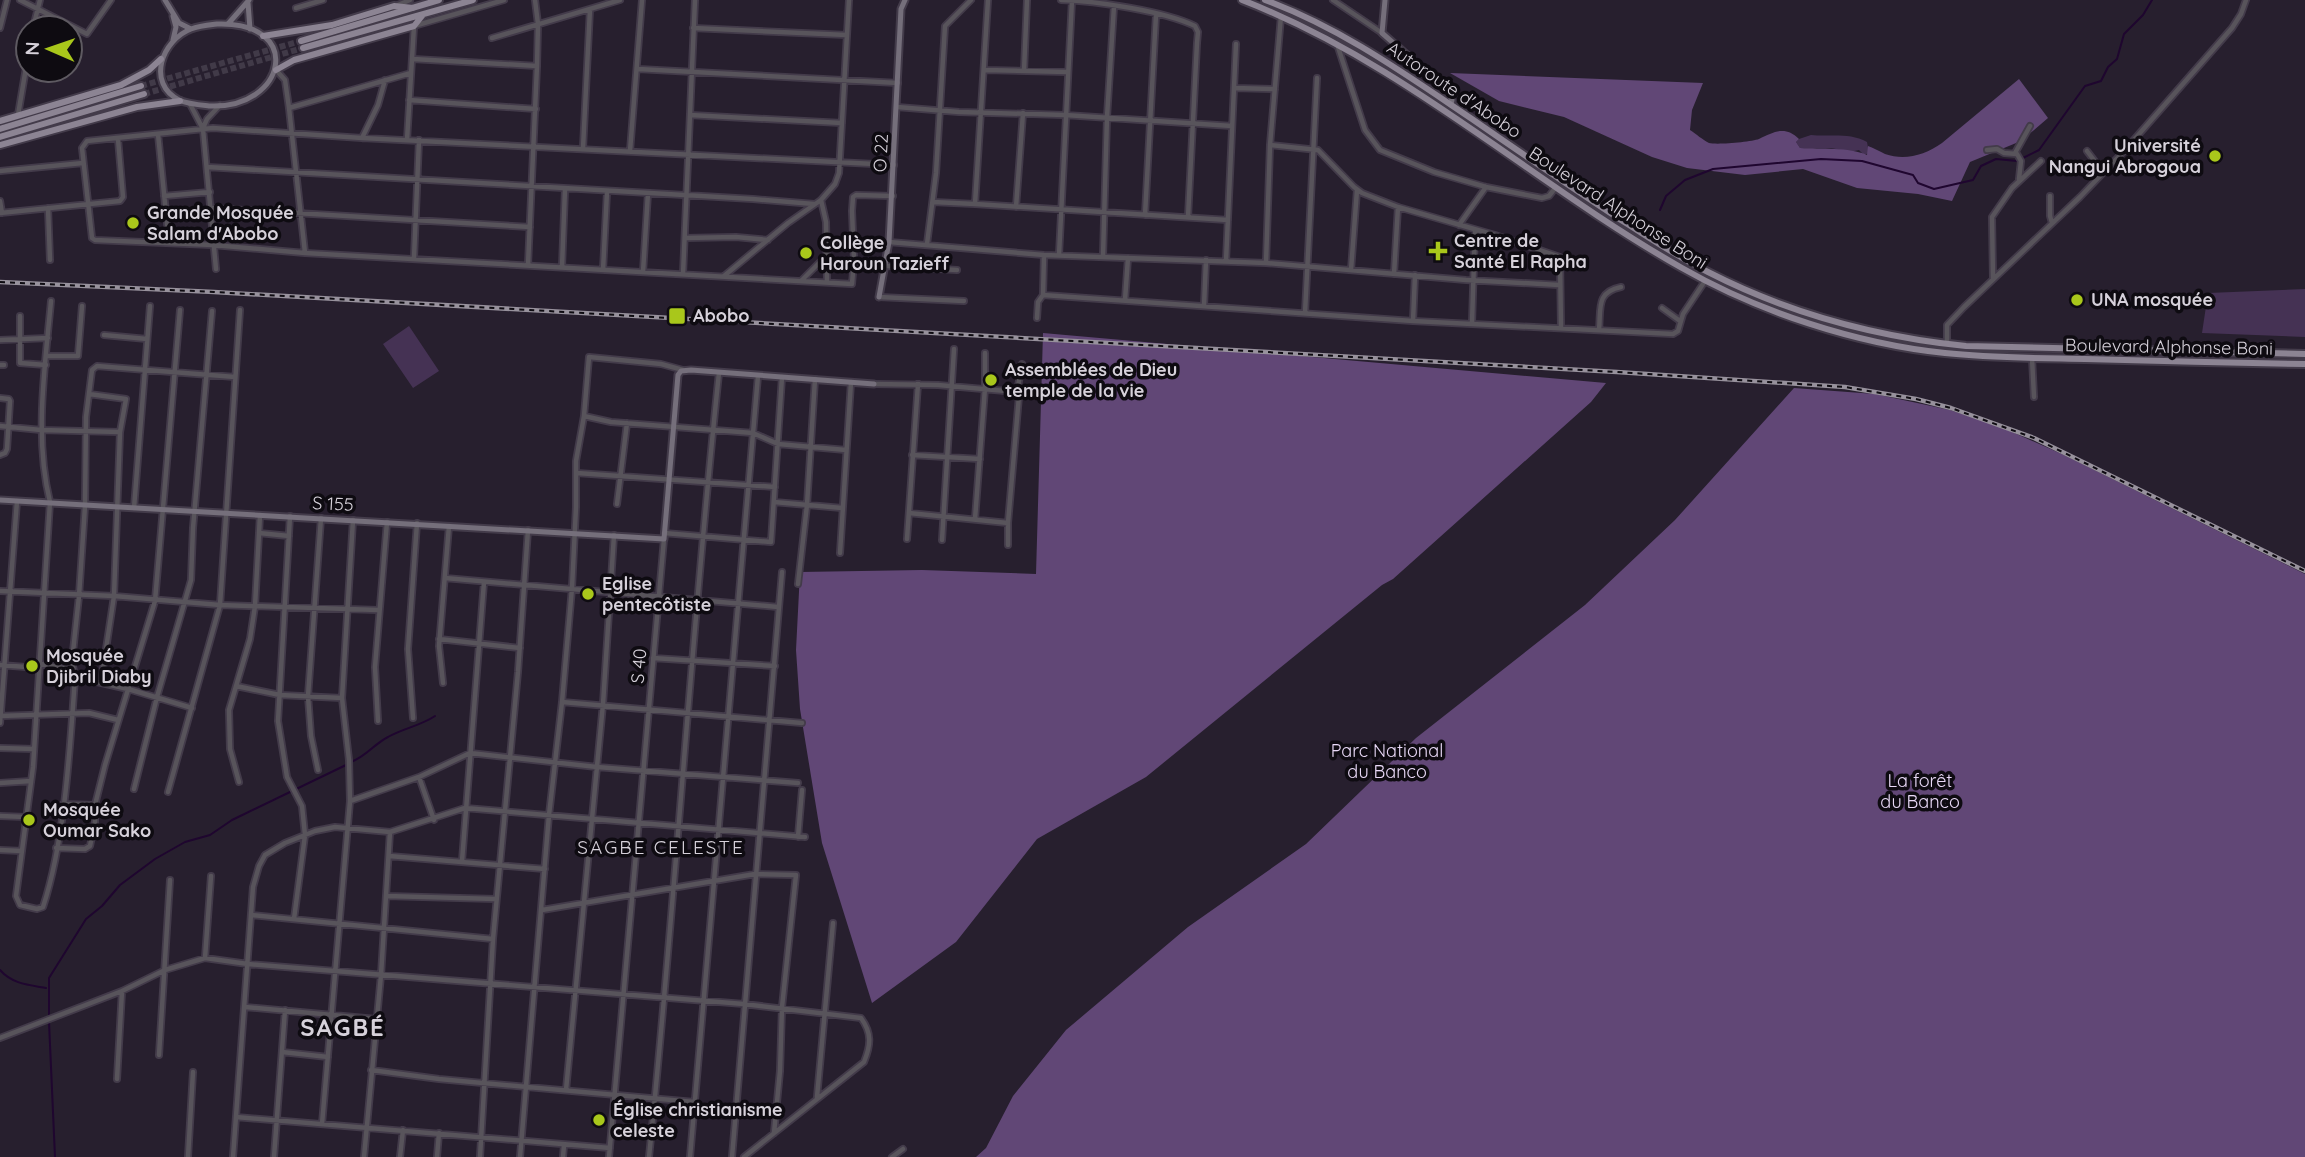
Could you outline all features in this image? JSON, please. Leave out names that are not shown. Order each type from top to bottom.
[{"type":"main road","points":[[263,36],[332,25],[394,6],[439,0]]},
{"type":"main road","points":[[412,4],[302,45],[473,0]]},
{"type":"main road","name":"Boulevard Alphonse Boni","points":[[1242,0],[1281,15],[1396,77],[1661,256],[1705,281],[1777,312],[1863,337],[1945,353],[2305,365]]},
{"type":"main road","name":"Autoroute d'Abobo","points":[[1265,0],[1338,32],[1392,64],[1574,189],[1667,249],[1720,278],[1787,306],[1827,319],[1914,340],[1947,344],[2083,350],[2305,354]]},
{"type":"main road","points":[[276,70],[294,60],[414,26],[423,15]]},
{"type":"main road","points":[[0,121],[121,85],[149,70],[161,59]]},
{"type":"main road","points":[[0,129],[143,90],[0,137]]},
{"type":"main road","points":[[0,145],[137,107],[180,101]]},
{"type":"street","points":[[0,28],[7,0]]},
{"type":"street","points":[[20,0],[88,34],[111,0]]},
{"type":"street","points":[[36,14],[40,0]]},
{"type":"street","points":[[165,0],[179,23],[191,29]]},
{"type":"street","points":[[296,8],[323,0]]},
{"type":"street","points":[[407,140],[414,26],[504,0]]},
{"type":"street","points":[[528,265],[536,108],[538,24],[535,0]]},
{"type":"street","points":[[492,37],[621,0]]},
{"type":"street","points":[[630,151],[642,0]]},
{"type":"street","points":[[683,274],[695,0]]},
{"type":"street","points":[[724,276],[821,200],[835,184],[839,163],[849,0]]},
{"type":"street","points":[[898,0],[901,9]]},
{"type":"street","points":[[901,9],[905,0]]},
{"type":"street","points":[[927,244],[933,202],[945,26],[971,0]]},
{"type":"street","points":[[975,204],[988,0]]},
{"type":"street","points":[[1024,71],[1027,0]]},
{"type":"street","points":[[1061,0],[1114,6],[1192,24],[1197,29],[1188,217]]},
{"type":"street","points":[[1059,255],[1072,0]]},
{"type":"street","points":[[1333,0],[1382,33],[1448,91],[1451,105]]},
{"type":"street","points":[[1382,33],[1385,0]]},
{"type":"street","points":[[1947,344],[1947,326],[2146,127],[2232,28],[2246,0]]},
{"type":"street","points":[[228,24],[248,2]]},
{"type":"street","points":[[248,2],[250,29]]},
{"type":"street","points":[[1103,256],[1107,117],[1114,6]]},
{"type":"street","points":[[583,148],[590,9]]},
{"type":"street","name":"O 22","points":[[879,297],[887,266],[893,196],[901,9]]},
{"type":"street","points":[[172,13],[176,27],[173,40],[161,59],[160,69],[170,94],[180,101],[220,105],[243,100],[255,94],[276,70]]},
{"type":"street","points":[[1145,215],[1156,15]]},
{"type":"street","points":[[1266,263],[1270,145],[1281,15]]},
{"type":"street","points":[[173,40],[191,29],[228,24],[250,29],[271,44],[276,70],[285,80],[305,253]]},
{"type":"street","points":[[693,28],[847,35]]},
{"type":"street","points":[[1337,43],[1365,130],[1380,150],[1434,172],[1486,187],[1542,198],[1549,196],[1556,187]]},
{"type":"street","points":[[1226,261],[1236,44]]},
{"type":"street","points":[[412,59],[537,66]]},
{"type":"street","points":[[638,69],[898,83]]},
{"type":"street","points":[[985,70],[1068,72]]},
{"type":"street","points":[[289,108],[411,73]]},
{"type":"street","points":[[1306,313],[1317,78]]},
{"type":"street","points":[[362,138],[378,105],[385,80]]},
{"type":"street","points":[[18,115],[23,84]]},
{"type":"street","points":[[1234,88],[1275,89]]},
{"type":"street","points":[[409,100],[536,108]]},
{"type":"street","points":[[190,103],[202,129],[216,269]]},
{"type":"street","points":[[202,129],[220,105]]},
{"type":"street","points":[[897,107],[1231,126]]},
{"type":"street","points":[[1016,207],[1023,113]]},
{"type":"street","points":[[690,115],[842,123]]},
{"type":"street","points":[[2016,154],[2031,126]]},
{"type":"street","points":[[893,196],[853,197],[852,284],[305,253],[94,239],[82,148],[87,141],[202,129],[894,165]]},
{"type":"street","points":[[158,134],[169,243]]},
{"type":"street","points":[[0,201],[1,213],[120,201],[123,197],[118,139]]},
{"type":"street","points":[[414,259],[419,140]]},
{"type":"street","points":[[1270,145],[1314,148],[1357,190],[1398,207],[1495,234],[1560,257],[1561,328]]},
{"type":"street","points":[[1987,150],[1997,149],[2016,154],[2021,161],[2019,180]]},
{"type":"street","points":[[2087,152],[2103,172]]},
{"type":"street","points":[[1993,280],[1992,217],[2019,180],[2041,160]]},
{"type":"street","points":[[0,171],[83,163]]},
{"type":"street","points":[[207,167],[814,204]]},
{"type":"street","points":[[1459,225],[1486,187]]},
{"type":"street","points":[[562,267],[565,189]]},
{"type":"street","points":[[1351,270],[1357,190]]},
{"type":"street","points":[[164,196],[210,192]]},
{"type":"street","points":[[603,270],[607,192]]},
{"type":"street","points":[[643,272],[648,193]]},
{"type":"street","points":[[2050,196],[2052,223]]},
{"type":"street","points":[[821,200],[826,218],[827,282]]},
{"type":"street","points":[[933,202],[1228,220]]},
{"type":"street","points":[[1394,274],[1398,207]]},
{"type":"street","points":[[48,208],[50,260]]},
{"type":"street","points":[[211,208],[530,226]]},
{"type":"street","points":[[1472,323],[1475,230]]},
{"type":"street","points":[[685,238],[736,237],[768,240]]},
{"type":"street","points":[[889,242],[1044,255],[1266,263],[1559,285]]},
{"type":"street","points":[[801,280],[827,255]]},
{"type":"street","points":[[1037,318],[1038,302],[1043,295],[1044,255]]},
{"type":"street","points":[[1125,300],[1128,258]]},
{"type":"street","points":[[1204,306],[1206,260]]},
{"type":"street","points":[[887,266],[957,270]]},
{"type":"street","points":[[1413,321],[1415,275]]},
{"type":"street","points":[[1043,295],[1413,321],[1673,334],[1678,331],[1680,321],[1705,281]]},
{"type":"street","points":[[1599,330],[1602,297],[1605,292],[1621,287]]},
{"type":"street","points":[[879,297],[964,301]]},
{"type":"street","points":[[51,301],[41,430],[43,467],[50,502],[34,749],[17,900],[20,905],[37,909],[43,907],[63,804],[75,677],[72,661],[85,506],[86,430],[94,367],[236,377]]},
{"type":"street","points":[[46,356],[78,356],[82,306]]},
{"type":"street","points":[[134,508],[150,306]]},
{"type":"street","points":[[1662,307],[1680,321]]},
{"type":"street","points":[[56,848],[88,848],[95,822],[95,806],[118,720],[156,601],[180,310]]},
{"type":"street","points":[[168,792],[220,606],[240,310]]},
{"type":"street","points":[[134,789],[191,580],[194,511],[212,311]]},
{"type":"street","points":[[20,316],[20,363],[46,365]]},
{"type":"street","points":[[104,335],[147,339]]},
{"type":"street","points":[[0,340],[48,338]]},
{"type":"street","points":[[942,540],[954,349]]},
{"type":"street","points":[[975,519],[985,388],[985,353]]},
{"type":"street","points":[[520,1157],[549,815],[572,589],[576,461],[584,416],[589,357],[719,373],[1017,392]]},
{"type":"street","points":[[2032,358],[2034,397]]},
{"type":"street","points":[[1008,545],[1019,396],[1017,392],[1022,364]]},
{"type":"street","name":"S 40","points":[[609,1157],[673,427],[678,375],[683,370]]},
{"type":"street","points":[[649,1157],[719,373]]},
{"type":"street","points":[[690,1157],[758,376]]},
{"type":"street","points":[[664,536],[703,536],[771,542],[782,377]]},
{"type":"street","points":[[798,584],[816,379]]},
{"type":"street","points":[[840,553],[851,382]]},
{"type":"street","points":[[907,539],[918,384]]},
{"type":"street","points":[[89,394],[126,399],[120,432],[114,596],[101,682]]},
{"type":"street","points":[[0,398],[10,401],[7,449],[0,455]]},
{"type":"street","points":[[584,416],[627,423],[753,433],[778,444],[846,450]]},
{"type":"street","points":[[617,504],[627,423]]},
{"type":"street","points":[[0,426],[120,432]]},
{"type":"street","points":[[912,455],[980,459]]},
{"type":"street","points":[[577,473],[775,487]]},
{"type":"street","name":"S 155","points":[[0,500],[664,536]]},
{"type":"street","points":[[0,723],[17,501]]},
{"type":"street","points":[[774,502],[842,508]]},
{"type":"street","points":[[909,513],[1008,523]]},
{"type":"street","points":[[239,782],[232,760],[229,710],[247,652],[255,606],[260,514]]},
{"type":"street","points":[[290,516],[279,695],[280,738],[287,777],[302,806],[305,835],[294,919]]},
{"type":"street","points":[[318,769],[310,727],[308,696],[321,518]]},
{"type":"street","points":[[322,1124],[350,801],[349,760],[342,698],[353,520]]},
{"type":"street","points":[[378,721],[374,682],[387,522]]},
{"type":"street","points":[[413,718],[408,649],[417,523]]},
{"type":"street","points":[[443,683],[439,639],[449,526]]},
{"type":"street","points":[[480,1157],[496,899],[506,812],[528,530]]},
{"type":"street","points":[[259,533],[289,536]]},
{"type":"street","points":[[566,1090],[593,820],[614,535]]},
{"type":"street","points":[[732,1157],[782,572]]},
{"type":"street","points":[[445,578],[778,607]]},
{"type":"street","points":[[462,861],[484,582]]},
{"type":"street","points":[[0,591],[114,596],[220,606],[378,610]]},
{"type":"street","points":[[439,639],[520,648]]},
{"type":"street","points":[[653,658],[775,666]]},
{"type":"street","points":[[39,668],[41,664],[49,664],[74,670]]},
{"type":"street","points":[[3,666],[39,668]]},
{"type":"street","points":[[75,677],[192,708]]},
{"type":"street","points":[[236,686],[279,695],[342,698]]},
{"type":"street","points":[[562,702],[802,723]]},
{"type":"street","points":[[0,716],[89,713],[118,720]]},
{"type":"street","points":[[0,748],[34,749]]},
{"type":"street","points":[[350,801],[419,777],[470,753],[597,767],[798,783]]},
{"type":"street","points":[[419,777],[434,820]]},
{"type":"street","points":[[0,783],[31,781]]},
{"type":"street","points":[[798,837],[802,790]]},
{"type":"street","points":[[63,804],[95,806]]},
{"type":"street","points":[[233,1157],[253,887],[261,860],[276,848],[331,827],[390,832],[465,808],[805,837]]},
{"type":"street","points":[[0,816],[26,817]]},
{"type":"street","points":[[364,1157],[381,975],[390,832]]},
{"type":"street","points":[[0,850],[22,851]]},
{"type":"street","points":[[389,856],[545,869]]},
{"type":"street","points":[[542,910],[755,874],[797,876],[782,1007],[774,1133]]},
{"type":"street","points":[[205,958],[211,876]]},
{"type":"street","points":[[159,1055],[170,880]]},
{"type":"street","points":[[386,896],[496,899]]},
{"type":"street","points":[[251,915],[493,939]]},
{"type":"street","points":[[817,1098],[832,923]]},
{"type":"street","points":[[0,1038],[122,991],[165,970],[205,958],[575,992],[782,1007],[861,1018],[870,1036],[864,1062],[744,1157]]},
{"type":"street","points":[[117,1079],[122,991]]},
{"type":"street","points":[[245,1007],[376,1018]]},
{"type":"street","points":[[274,1157],[285,1010]]},
{"type":"street","points":[[282,1052],[328,1057]]},
{"type":"street","points":[[371,1070],[694,1102]]},
{"type":"street","points":[[188,1157],[193,1072]]},
{"type":"street","points":[[236,1117],[610,1148]]},
{"type":"street","points":[[400,1157],[403,1130]]},
{"type":"street","points":[[437,1157],[439,1133]]},
{"type":"street","points":[[563,1157],[564,1144]]},
{"type":"street","points":[[892,1157],[903,1149]]},
{"type":"shaded area","points":[[1811,135],[1860,139],[1867,142],[1869,153],[1864,155],[1859,150],[1850,152],[1831,148],[1800,148],[1796,142]]},
{"type":"shaded area","points":[[2305,289],[2305,337],[2202,333],[2208,293]]},
{"type":"shaded area","points":[[409,326],[439,371],[413,388],[383,344]]},
{"type":"green space","points":[[1450,73],[1703,83],[1692,110],[1690,130],[1713,144],[1749,141],[1784,131],[1799,139],[1796,142],[1800,148],[1843,150],[1867,155],[1868,146],[1892,156],[1915,156],[1942,143],[2019,79],[2048,118],[2021,141],[1970,162],[1952,201],[1918,194],[1857,188],[1803,169],[1745,175],[1687,168],[1652,157],[1564,117],[1499,101]]},
{"type":"green space","points":[[1043,333],[1606,383],[1591,402],[1393,579],[1382,585],[1146,777],[1037,839],[956,942],[872,1003],[822,843],[800,709],[796,650],[800,572],[922,570],[1036,574]]},
{"type":"green space","name":"La forêt du Banco","points":[[1794,388],[1875,394],[1950,410],[2001,427],[2064,455],[2305,574],[2305,1157],[976,1157],[986,1148],[1013,1096],[1066,1030],[1188,927],[1306,844],[1416,738],[1585,605],[1675,520]]},
{"type":"waterway","points":[[1660,210],[1666,196],[1685,180],[1713,169],[1821,159],[1862,161],[1913,175],[1918,183],[1934,189],[1973,180],[1981,166],[1996,159],[2017,161],[2039,150],[2085,86],[2101,81],[2108,67],[2117,59],[2124,34],[2143,15],[2152,0]]},
{"type":"waterway","points":[[351,762],[388,737],[435,716]]},
{"type":"waterway","points":[[49,1017],[49,978],[86,919],[102,906],[120,885],[155,859],[185,842],[210,835],[232,820],[346,765]]},
{"type":"waterway","points":[[0,970],[15,981],[46,988]]},
{"type":"waterway","points":[[49,1022],[55,1157]]},
{"type":"tunnel","points":[[141,86],[301,41]]},
{"type":"tunnel","points":[[144,94],[303,48]]},
{"type":"railway","points":[[0,282],[214,292],[1845,387],[1951,408],[2034,438],[2305,571]]},
{"type":"place","name":"Université Nangui Abrogoua","points":[[2215,156]]},
{"type":"place","name":"Grande Mosquée Salam d'Abobo","points":[[133,223]]},
{"type":"place","name":"Centre de Santé El Rapha","points":[[1438,251]]},
{"type":"place","name":"Collège Haroun Tazieff","points":[[806,253]]},
{"type":"place","name":"UNA mosquée","points":[[2077,300]]},
{"type":"place","name":"Abobo","points":[[677,316]]},
{"type":"place","name":"Assemblées de Dieu temple de la vie","points":[[991,380]]},
{"type":"place","name":"Eglise pentecôtiste","points":[[588,594]]},
{"type":"place","name":"Mosquée Djibril Diaby","points":[[32,666]]},
{"type":"place","name":"Mosquée Oumar Sako","points":[[29,820]]},
{"type":"place","name":"Église christianisme celeste","points":[[599,1120]]},
{"type":"district","name":"SAGBE CELESTE","points":[[661,847]]},
{"type":"district","name":"SAGBÉ","points":[[343,1028]]},
{"type":"park label","name":"Parc National du Banco","points":[[1387,761]]}]
